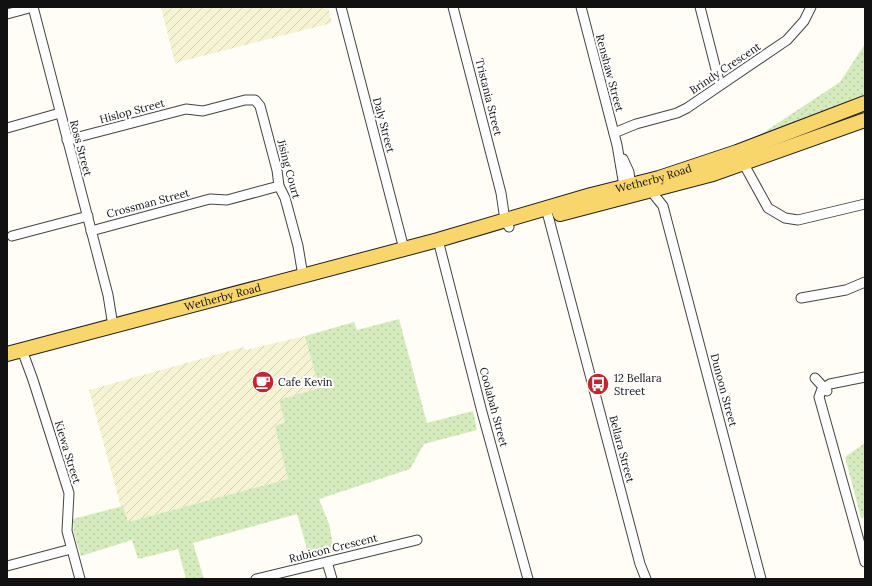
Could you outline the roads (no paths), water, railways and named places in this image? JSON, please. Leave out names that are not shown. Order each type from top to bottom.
[{"type":"main road","name":"Wetherby Road","points":[[629,189],[651,191],[669,186],[741,158],[865,103]]},
{"type":"main road","name":"Wetherby Road","points":[[7,354],[548,212],[629,189],[659,178],[741,158],[865,120]]},
{"type":"street","points":[[7,14],[33,7]]},
{"type":"street","name":"Ross Street","points":[[33,7],[117,325]]},
{"type":"street","name":"Daly Street","points":[[340,7],[404,249]]},
{"type":"street","name":"Tristania Street","points":[[453,7],[508,222]]},
{"type":"street","name":"Renshaw Street","points":[[581,7],[629,189]]},
{"type":"street","points":[[700,7],[720,86]]},
{"type":"street","name":"Brindy Crescent","points":[[613,130],[682,111],[787,40],[804,21],[811,7]]},
{"type":"street","name":"Hislop Street","points":[[67,140],[186,109],[203,111],[245,100],[255,100]]},
{"type":"street","name":"Jising Court","points":[[255,100],[260,106],[277,170],[279,186],[285,198],[306,275]]},
{"type":"street","points":[[7,128],[60,113]]},
{"type":"street","points":[[741,158],[768,208],[785,218],[798,220],[865,204]]},
{"type":"street","name":"Crossman Street","points":[[92,231],[210,199],[227,200],[279,186]]},
{"type":"street","name":"Dunoon Street","points":[[669,186],[664,197],[664,206],[761,579]]},
{"type":"street","name":"Dunoon Street","points":[[651,191],[664,206]]},
{"type":"street","name":"Bellara Street","points":[[548,212],[640,564],[646,579]]},
{"type":"street","points":[[12,236],[88,216]]},
{"type":"street","name":"Coolabah Street","points":[[438,240],[482,412],[528,579]]},
{"type":"street","points":[[800,298],[846,290],[865,282]]},
{"type":"street","name":"Kiewa Street","points":[[25,349],[69,493],[67,531],[80,579]]},
{"type":"street","points":[[815,378],[825,389]]},
{"type":"street","points":[[825,389],[865,378]]},
{"type":"street","points":[[825,389],[823,398],[825,418],[865,562]]},
{"type":"street","name":"Rubicon Crescent","points":[[256,579],[416,540]]},
{"type":"street","points":[[7,566],[71,549]]},
{"type":"street","points":[[327,562],[332,579]]},
{"type":"place","name":"Cafe Kevin","points":[[263,382]]},
{"type":"place","name":"12 Bellara Street","points":[[598,384]]}]
